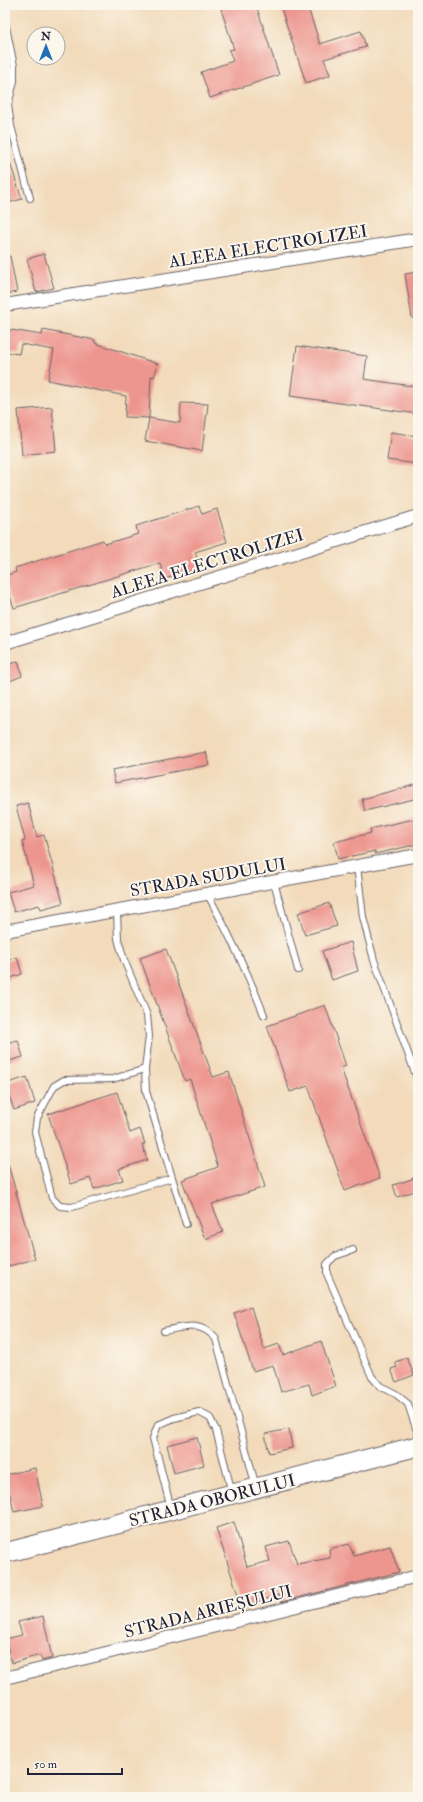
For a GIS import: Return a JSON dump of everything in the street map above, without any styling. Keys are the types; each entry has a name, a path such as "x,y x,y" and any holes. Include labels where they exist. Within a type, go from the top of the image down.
{"main road":[{"name":"STRADA OBORULUI","path":"5,1553 418,1446"}],"street":[{"name":"ALEEA ELECTROLIZEI","path":"5,305 418,239"},
{"name":"ALEEA ELECTROLIZEI","path":"5,643 418,516"},
{"name":"STRADA SUDULUI","path":"5,931 418,855"},
{"name":"STRADA ARIEȘULUI","path":"5,1678 418,1576"}],"lane":[{"path":"5,22 14,66 14,81 8,104 11,126 30,198"},
{"path":"358,866 363,917 374,960 418,1081"},
{"path":"274,882 298,970"},
{"path":"208,894 241,958 264,1015"},
{"path":"117,911 118,939 124,960 148,1015 149,1036 145,1069 146,1091 186,1224"},
{"path":"145,1069 112,1079 64,1080 54,1086 46,1098 37,1118 35,1132 52,1198 60,1206 72,1207 172,1178"},
{"path":"353,1250 335,1256 327,1264 327,1274 372,1377 380,1386 396,1394 408,1404 418,1434"},
{"path":"164,1331 194,1326 208,1330 216,1339 256,1488"},
{"path":"171,1510 153,1438 158,1425 174,1418 199,1412 210,1418 216,1430 233,1494"}],"building":[{"path":"225,5 256,5 279,75 210,98 201,72 233,61 229,50 234,49 221,9 226,7"},
{"path":"280,5 307,5 320,44 361,31 366,47 324,59 330,75 306,83"},
{"path":"5,154 7,154 22,199 5,204"},
{"path":"44,254 54,288 36,292 27,259"},
{"path":"10,256 17,292 5,294 5,257"},
{"path":"418,272 418,318 412,318 405,274"},
{"path":"5,329 42,335 43,330 95,340 95,343 158,364 154,377 151,376 149,418 125,417 126,396 48,380 54,350 21,344 19,354 5,352"},
{"path":"297,346 367,356 364,379 418,387 418,414 290,396"},
{"path":"181,403 208,404 202,451 145,441 149,418 180,423"},
{"path":"52,407 56,451 22,455 18,410"},
{"path":"391,432 418,436 418,464 387,460"},
{"path":"199,506 202,514 217,509 227,542 195,552 200,568 165,579 160,563 14,608 5,581 5,576 16,572 15,568 103,540 105,544 138,534 136,526"},
{"path":"18,661 22,676 10,681 5,666"},
{"path":"206,752 209,765 115,783 112,770"},
{"path":"418,784 418,798 365,811 362,799"},
{"path":"28,803 37,837 44,835 63,903 41,909 39,905 14,912 8,892 34,885 22,841 25,840 16,806"},
{"path":"418,818 418,844 375,854 375,851 338,859 334,842 371,833 370,829"},
{"path":"329,903 337,926 305,935 298,913"},
{"path":"351,942 358,971 332,980 322,951"},
{"path":"166,949 213,1077 229,1072 265,1187 212,1204 223,1232 205,1239 182,1180 218,1167 190,1079 185,1081 140,958"},
{"path":"17,957 22,974 5,980 5,961"},
{"path":"325,1005 346,1066 341,1068 380,1178 345,1191 308,1086 290,1092 267,1026"},
{"path":"18,1040 23,1057 5,1062 5,1043"},
{"path":"27,1077 35,1103 14,1110 5,1084"},
{"path":"117,1092 130,1133 140,1129 145,1144 142,1144 147,1160 119,1169 123,1180 94,1189 90,1178 71,1184 48,1114"},
{"path":"8,1164 35,1259 5,1267 5,1165"},
{"path":"418,1177 418,1190 397,1197 393,1185"},
{"path":"251,1307 264,1349 279,1344 283,1355 321,1341 336,1386 312,1395 309,1384 281,1392 273,1365 253,1371 234,1313"},
{"path":"407,1358 414,1375 396,1382 391,1369 397,1367 395,1362"},
{"path":"289,1429 292,1448 269,1453 265,1434"},
{"path":"197,1437 204,1465 174,1473 167,1445"},
{"path":"35,1468 43,1506 14,1512 10,1494 5,1495 5,1475"},
{"path":"234,1522 247,1567 270,1561 266,1547 289,1541 297,1564 330,1558 329,1549 349,1544 354,1556 390,1546 399,1572 281,1602 279,1595 242,1607 216,1528"},
{"path":"43,1616 52,1658 42,1661 40,1655 12,1663 5,1639 22,1635 18,1622"}]}
